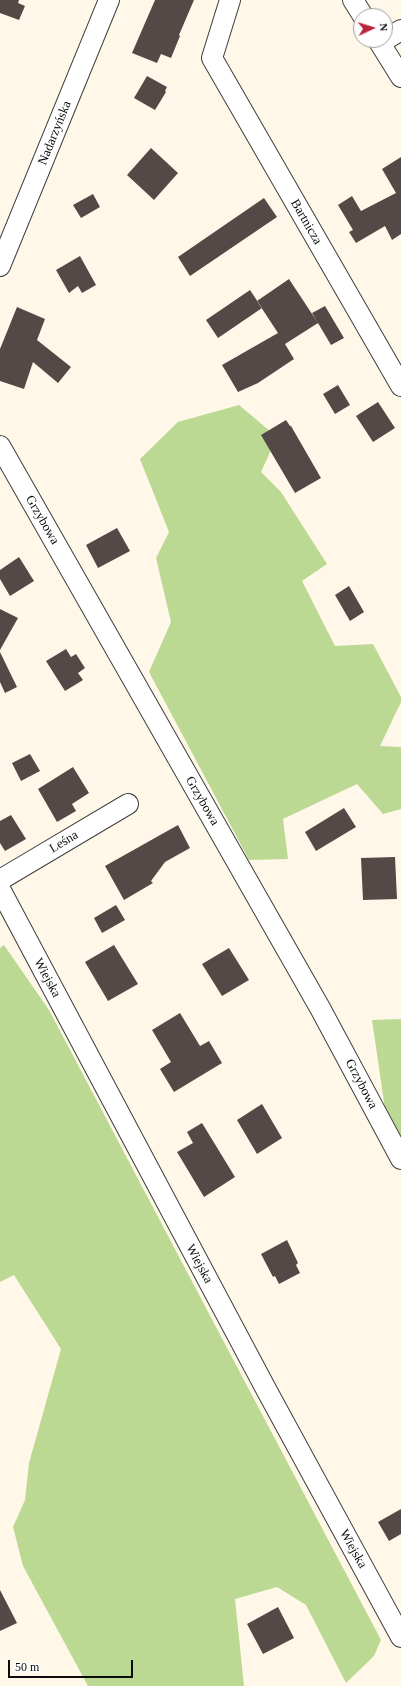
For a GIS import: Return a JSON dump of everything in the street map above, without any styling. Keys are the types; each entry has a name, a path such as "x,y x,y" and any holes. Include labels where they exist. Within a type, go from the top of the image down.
{"street":[{"name":"Nadarzyńska","path":"0,266 109,0"},
{"name":"Bartnicza","path":"230,0 212,58 401,386"},
{"path":"386,48 401,77"},
{"name":"Grzybowa","path":"0,446 320,1008 401,1159"},
{"name":"Leśna","path":"0,880 128,804"},
{"name":"Wiejska","path":"0,888 267,1391 401,1638"}],"green space":[{"path":"239,405 277,437 261,472 281,492 327,564 302,581 335,646 373,644 401,697 401,702 380,746 401,747 401,809 383,814 357,784 283,819 288,859 249,860 149,672 171,622 156,558 169,532 140,459 178,422"},
{"path":"4,945 49,1010 381,1640 374,1656 346,1683 306,1605 277,1587 235,1599 244,1686 88,1686 23,1566 13,1527 25,1500 29,1463 61,1349 14,1275 0,1282 0,948"},
{"path":"401,1019 401,1138 385,1109 372,1020"}],"building":[{"path":"0,0 19,0 18,3 25,6 19,20 0,13"},
{"path":"155,0 194,0 171,58 161,54 157,63 132,53"},
{"path":"147,76 167,87 166,92 155,110 134,98"},
{"path":"151,148 178,173 154,200 127,175"},
{"path":"401,157 401,234 392,240 385,226 356,243 349,232 353,230 338,205 352,196 361,211 396,193 382,169"},
{"path":"93,194 100,207 81,218 73,205"},
{"path":"264,198 277,217 190,276 178,257"},
{"path":"80,256 96,285 82,293 78,286 69,293 56,270"},
{"path":"289,279 318,323 285,344 294,359 258,383 238,392 222,365 278,333 257,301"},
{"path":"250,290 262,308 218,338 206,320"},
{"path":"325,306 344,338 331,345 312,313"},
{"path":"17,307 45,319 37,340 71,367 58,383 33,362 24,389 0,381 0,349"},
{"path":"338,385 350,405 335,414 323,394"},
{"path":"378,402 395,428 373,442 356,416"},
{"path":"286,420 321,478 295,493 261,435"},
{"path":"117,528 130,551 98,568 86,545"},
{"path":"19,557 34,581 10,596 0,579 0,570"},
{"path":"349,586 364,612 350,621 335,595"},
{"path":"0,609 18,618 0,650"},
{"path":"66,649 71,657 76,654 85,668 78,673 83,680 65,691 46,661"},
{"path":"0,652 17,687 5,693 0,682"},
{"path":"30,754 40,771 21,781 12,763"},
{"path":"73,767 89,793 72,804 76,811 57,822 38,789"},
{"path":"344,808 356,827 316,851 305,832"},
{"path":"11,815 26,839 5,851 0,843 0,821"},
{"path":"178,825 190,848 165,862 151,881 153,883 124,900 105,866"},
{"path":"395,857 397,899 363,900 361,858"},
{"path":"116,905 125,920 102,933 94,918"},
{"path":"114,945 138,984 108,1001 85,962"},
{"path":"229,948 249,980 222,996 202,964"},
{"path":"180,1013 200,1046 209,1041 222,1063 174,1092 160,1069 171,1062 152,1030"},
{"path":"262,1104 282,1138 257,1154 237,1120"},
{"path":"202,1123 235,1177 204,1197 177,1152 193,1143 187,1132"},
{"path":"287,1240 298,1263 296,1265 300,1273 279,1284 275,1276 273,1277 261,1254"},
{"path":"401,1509 401,1534 389,1541 378,1522"},
{"path":"0,1590 17,1623 0,1631"},
{"path":"278,1607 294,1638 263,1654 247,1624"}]}
